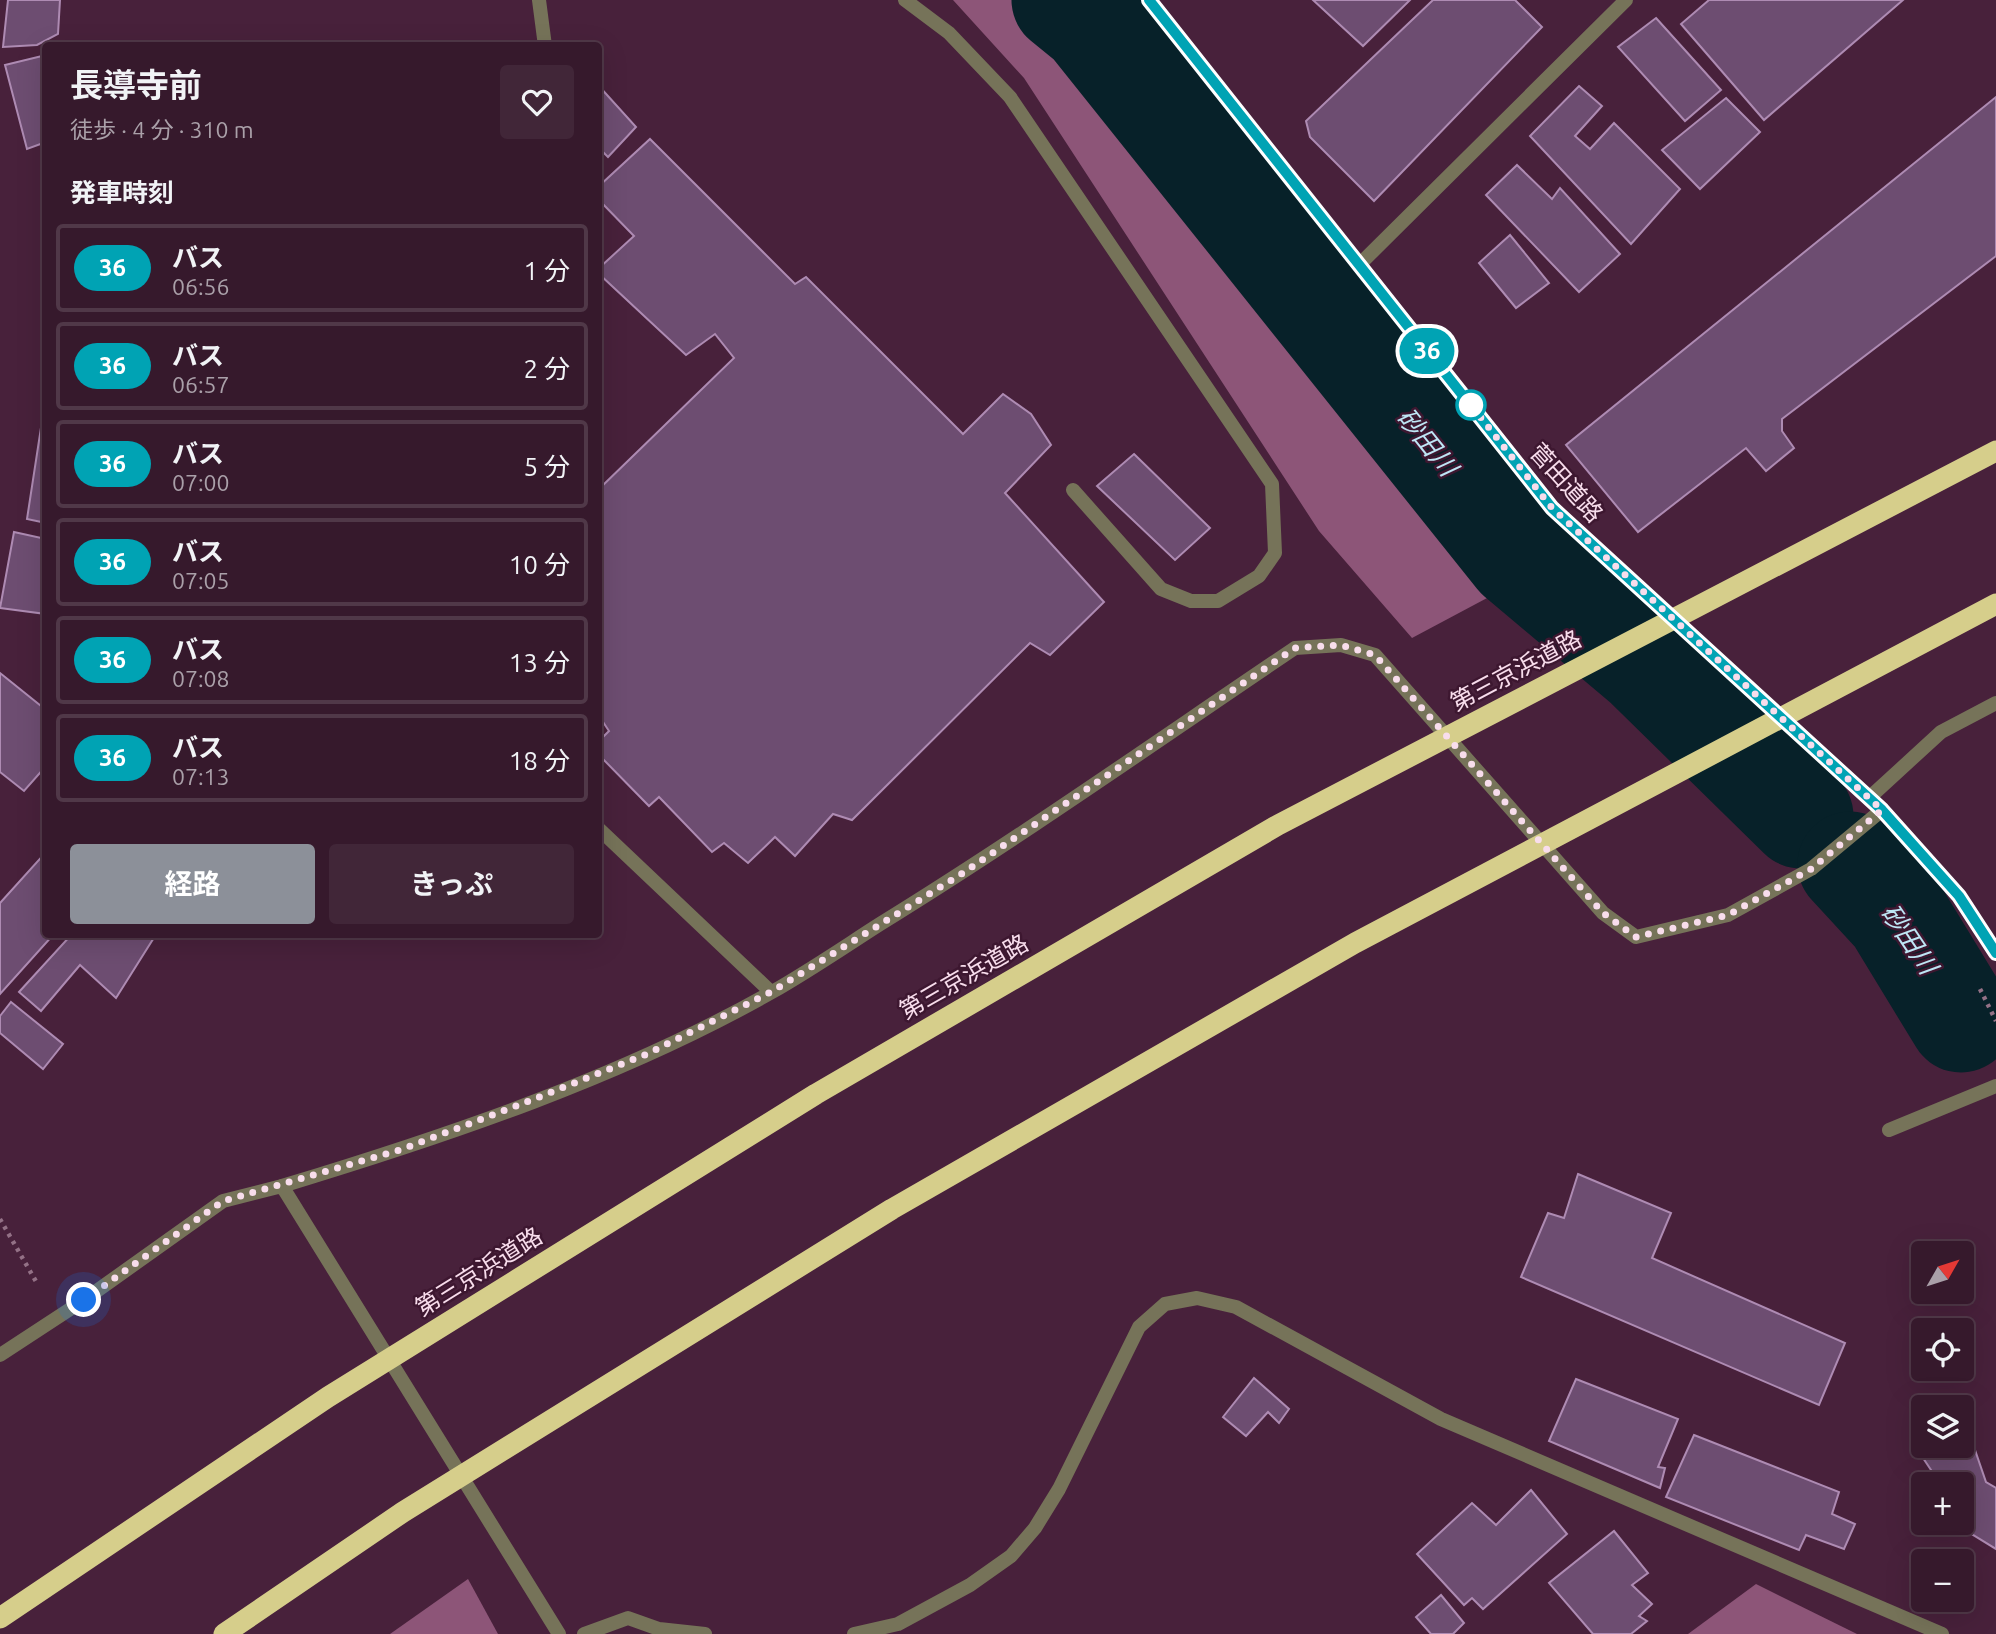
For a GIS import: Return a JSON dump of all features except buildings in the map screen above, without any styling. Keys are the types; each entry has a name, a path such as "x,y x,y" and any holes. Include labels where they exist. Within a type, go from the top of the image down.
{"highway":[{"name":"第三京浜道路","path":"0,1618 328,1397 758,1130 1278,825 1996,450"},
{"path":"224,1634 403,1512 892,1209 1355,943 1996,604"}],"street":[{"path":"539,0 544,42"},
{"path":"905,0 949,33 1010,97 1272,484 1276,513 1275,553 1259,576 1237,591 1218,601 1191,601 1161,589 1073,490"},
{"name":"菅田道路","path":"1149,0 1552,508 1882,810 1959,896 1996,953"},
{"path":"1359,265 1626,0"},
{"path":"0,1355 56,1319 223,1201 400,1150 524,1103 647,1054 771,992 963,873 1295,648 1340,645 1375,655 1603,913 1636,937 1728,915 1811,869 1882,810"},
{"path":"1868,798 1941,732 1996,704"},
{"path":"602,832 771,992"},
{"path":"1889,1130 1996,1086"},
{"path":"282,1186 559,1634"},
{"path":"854,1634 898,1624 970,1585 1011,1556 1035,1528 1059,1489 1139,1327 1165,1304 1198,1298 1236,1307 1441,1419 1942,1634"},
{"path":"584,1634 628,1618 659,1629 705,1634"}],"path":[{"path":"0,1219 56,1319"}],"shaded area":[{"path":"953,0 1049,0 1079,23 1313,324 1519,581 1412,638 1319,531 1024,78"},
{"path":"468,1579 498,1634 390,1634"},
{"path":"1756,1584 1857,1634 1688,1634"}],"waterway":[{"name":"砂田川","path":"1064,0 1091,22 1518,556 1645,663 1801,816"},
{"name":"砂田川","path":"1850,864 1897,915 1961,1020"}],"bus line":[{"name":"36","path":"1149,0 1193,52 1552,508 1882,810 1959,896 1996,953"}],"route":[{"path":"84,1300 223,1201 400,1150 524,1103 647,1054 771,992 963,873 1295,648 1340,645 1375,655 1603,913 1636,937 1728,915 1811,869 1882,810 1552,508 1471,405"}]}
